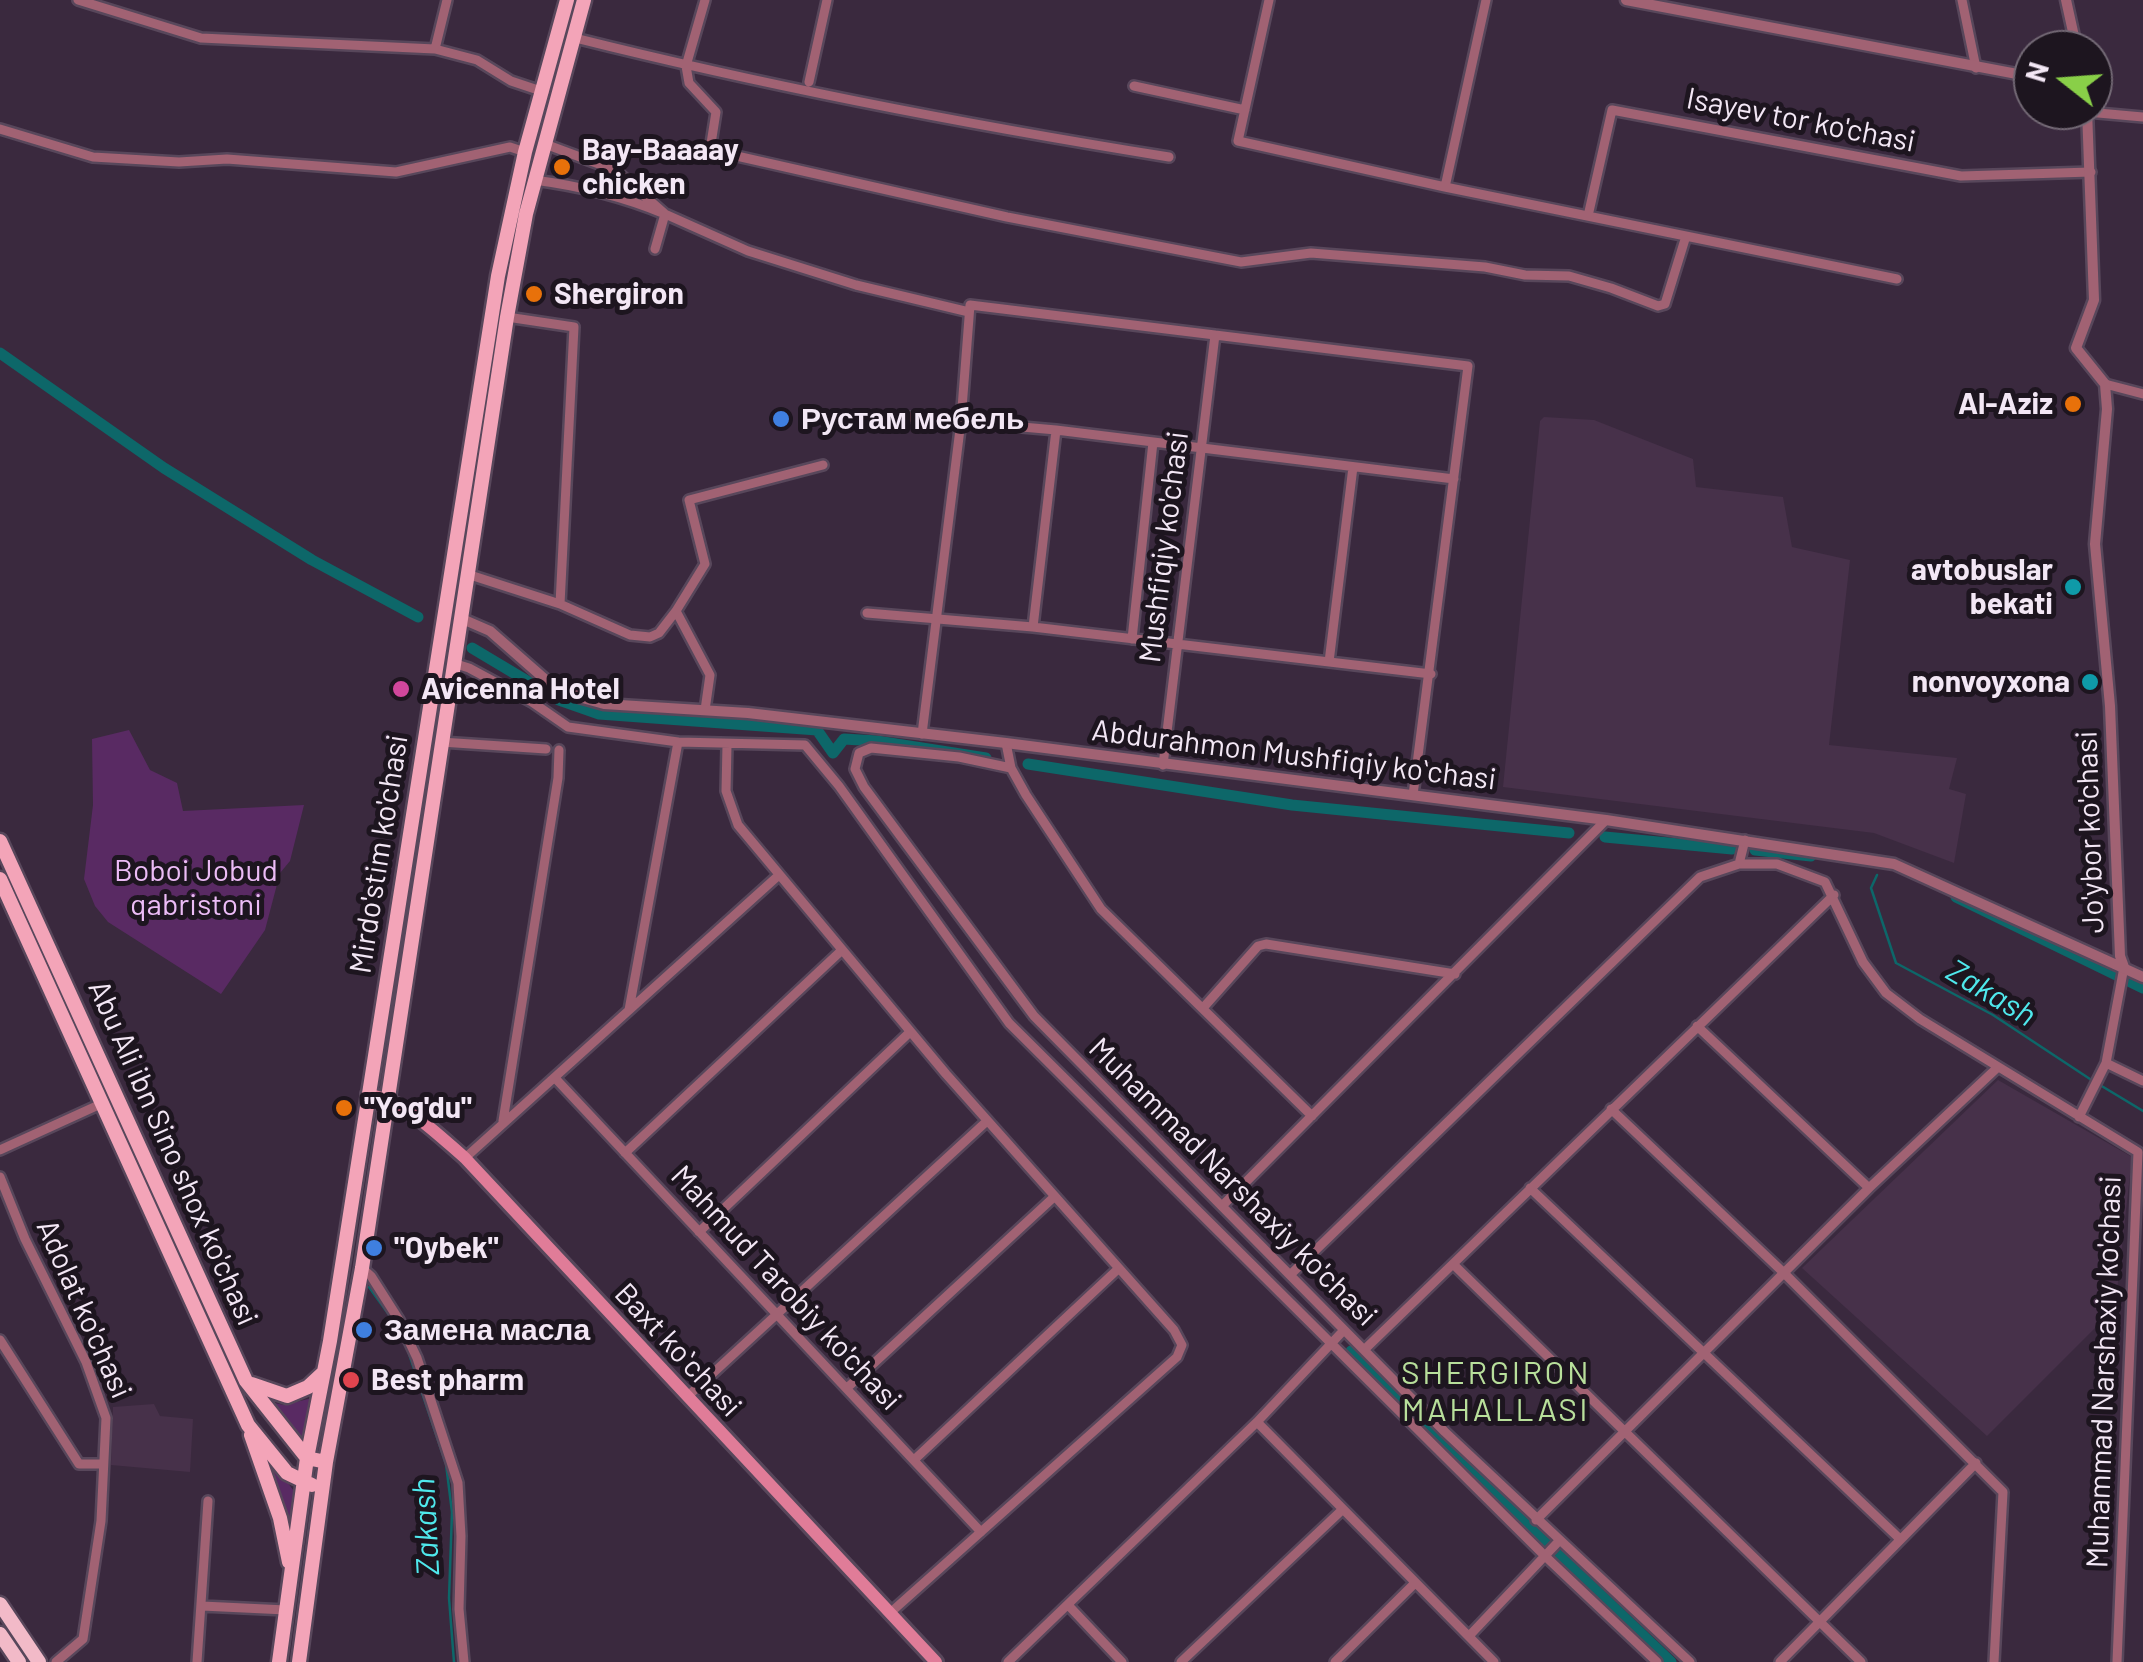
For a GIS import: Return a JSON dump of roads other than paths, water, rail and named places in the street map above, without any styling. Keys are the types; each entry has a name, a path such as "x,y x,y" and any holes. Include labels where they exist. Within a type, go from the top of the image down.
{"highway":[{"path":"0,1604 38,1662"},
{"path":"0,1634 19,1662"}],"main road":[{"name":"Mirdo'stim ko'chasi","path":"298,1662 326,1462 362,1268 506,317 534,180 544,92 568,0"},
{"name":"Mirdo'stim ko'chasi","path":"279,1662 306,1458 498,276 584,0"},
{"name":"Abu Ali ibn Sino shox ko'chasi","path":"0,841 246,1381 306,1458"},
{"name":"Abu Ali ibn Sino shox ko'chasi","path":"0,879 248,1424 287,1473 304,1484"},
{"name":"Baxt koʻchasi","path":"368,1094 404,1107 465,1158 936,1662"},
{"path":"246,1381 287,1396 308,1387 322,1374"},
{"path":"248,1424 280,1518 291,1573"},
{"path":"306,1458 326,1462"},
{"path":"304,1484 323,1488"}],"street":[{"path":"78,0 201,38 434,49 476,60 511,81 544,92"},
{"path":"434,49 447,0"},
{"path":"705,0 686,66 689,84 716,112 710,150 1008,217 1241,262 1311,254 1485,267 1525,275 1569,276 1658,306 1666,304 1670,295 1686,236"},
{"path":"809,82 827,0"},
{"path":"1269,0 1238,141 1897,278"},
{"path":"1446,187 1486,0"},
{"path":"1631,0 2013,73"},
{"path":"1962,0 1976,68"},
{"path":"2066,0 2073,30"},
{"path":"575,38 686,66 978,127 1169,157"},
{"path":"1134,86 1245,110"},
{"name":"Isayev tor ko'chasi","path":"1588,216 1612,110 1962,176 2091,172"},
{"path":"2113,114 2143,117"},
{"path":"0,129 93,157 179,162 241,160 396,172 510,148 537,151 615,170 665,214"},
{"path":"2088,130 2094,300 2076,348 2105,384 2143,394"},
{"path":"534,180 626,198 748,251 856,285 969,312"},
{"path":"654,250 665,214"},
{"path":"922,734 961,420 970,305 1468,366 1413,795"},
{"path":"506,317 574,327 560,604"},
{"name":"Mushfiqiy ko'chasi","path":"1162,766 1215,335"},
{"name":"Jo'ybor ko'chasi","path":"2105,384 2107,409 2095,544 2110,706 2120,956 2124,971"},
{"path":"898,416 1056,430 1454,479"},
{"path":"1034,627 1056,430"},
{"path":"1132,639 1153,442"},
{"path":"467,574 560,604 630,634 650,637 676,611 704,564 689,500 823,465"},
{"path":"1329,662 1353,467"},
{"path":"676,611 710,674 705,710"},
{"path":"866,613 1034,627 1430,674"},
{"name":"Abdurahmon Mushfiqiy koʻchasi","path":"460,618 490,632 547,681 578,698 604,704 705,710 1006,744 1606,820 1894,864 2124,971 2143,976"},
{"path":"453,663 503,686 568,727 678,742 805,745 839,786 1009,1023 1545,1556 1657,1662"},
{"path":"441,742 546,749"},
{"path":"629,1012 678,742"},
{"path":"1006,744 1011,768 1101,908 1312,1116"},
{"path":"727,745 726,791 738,826 910,1032 1179,1337 1182,1346 1176,1358 890,1613"},
{"name":"Muhammad Narshaxiy ko'chasi","path":"1011,768 960,757 871,748 859,753 855,769 864,787 1034,1016 1536,1520 1690,1662"},
{"path":"503,1120 559,750"},
{"path":"1222,1205 1606,820"},
{"path":"1739,864 1745,840"},
{"path":"1290,1274 1700,877 1739,864 1777,864 1825,882 1863,962 1886,993 1920,1019 2079,1117 2106,1063 2124,971"},
{"path":"465,1158 780,875"},
{"path":"1364,1350 1834,895"},
{"path":"1203,1008 1258,946 1266,944 1455,974"},
{"path":"625,1153 842,950"},
{"path":"1697,1026 1869,1188"},
{"path":"700,1232 910,1032"},
{"path":"2106,1063 2143,1081"},
{"path":"1536,1520 1869,1188 1998,1067"},
{"name":"Mahmud Tarobiy ko'chasi","path":"555,1078 981,1532"},
{"path":"0,1150 103,1103"},
{"path":"1611,1108 1784,1273 2002,1492 1994,1662"},
{"name":"Muhammad Narshaxiy ko'chasi","path":"2079,1117 2138,1152 2117,1662"},
{"path":"688,1396 987,1121"},
{"name":"Adolat ko'chasi","path":"0,1177 86,1362 106,1418 100,1522 83,1638 56,1662"},
{"path":"1530,1188 1900,1539"},
{"path":"847,1388 1054,1198"},
{"path":"1452,1264 1861,1662"},
{"path":"362,1268 399,1320 417,1358 458,1483 459,1609 464,1662"},
{"path":"914,1460 1118,1270"},
{"path":"1008,1662 1257,1422 1344,1330"},
{"path":"0,1340 79,1464 103,1464"},
{"path":"1257,1422 1414,1584 1470,1635 1488,1660"},
{"path":"1780,1662 1976,1463"},
{"path":"197,1662 208,1501"},
{"path":"1180,1662 1342,1510"},
{"path":"1470,1635 1559,1541"},
{"path":"1336,1662 1414,1584"},
{"path":"202,1606 286,1610"},
{"path":"1069,1606 1122,1662"}],"waterway":[{"path":"0,353 164,468 312,560 418,617"},
{"path":"472,648 559,700 599,714 817,730 833,753 844,739 986,758"},
{"path":"1028,764 1292,805 1569,833"},
{"path":"1605,837 1732,849"},
{"path":"1755,850 1811,856"},
{"name":"Zakash","path":"1877,875 1871,888 1896,963 1993,1015 2093,1081"},
{"path":"1956,897 2143,988"},
{"name":"Zakash","path":"2100,1085 2143,1111"},
{"name":"Zakash","path":"369,1287 397,1326"},
{"name":"Zakash","path":"405,1342 446,1464 452,1512 449,1598 454,1662"},
{"path":"1351,1351 1546,1543"},
{"path":"1559,1555 1671,1662"}],"place":[{"name":"Bay-Baaaay chicken","path":"562,167"},
{"name":"Shergiron","path":"534,294"},
{"name":"Al-Aziz","path":"2073,404"},
{"name":"Рустам мебель","path":"781,419"},
{"name":"avtobuslar bekati","path":"2073,587"},
{"name":"nonvoyxona","path":"2090,682"},
{"name":"Avicenna Hotel","path":"401,689"},
{"name":"\"Yog'du\"","path":"344,1108"},
{"name":"\"Oybek\"","path":"374,1248"},
{"name":"Замена масла","path":"364,1330"},
{"name":"Best pharm","path":"351,1380"}],"district":[{"name":"SHERGIRON MAHALLASI","path":"1496,1392"}],"park label":[{"name":"Boboi Jobud qabristoni","path":"196,888"}]}
